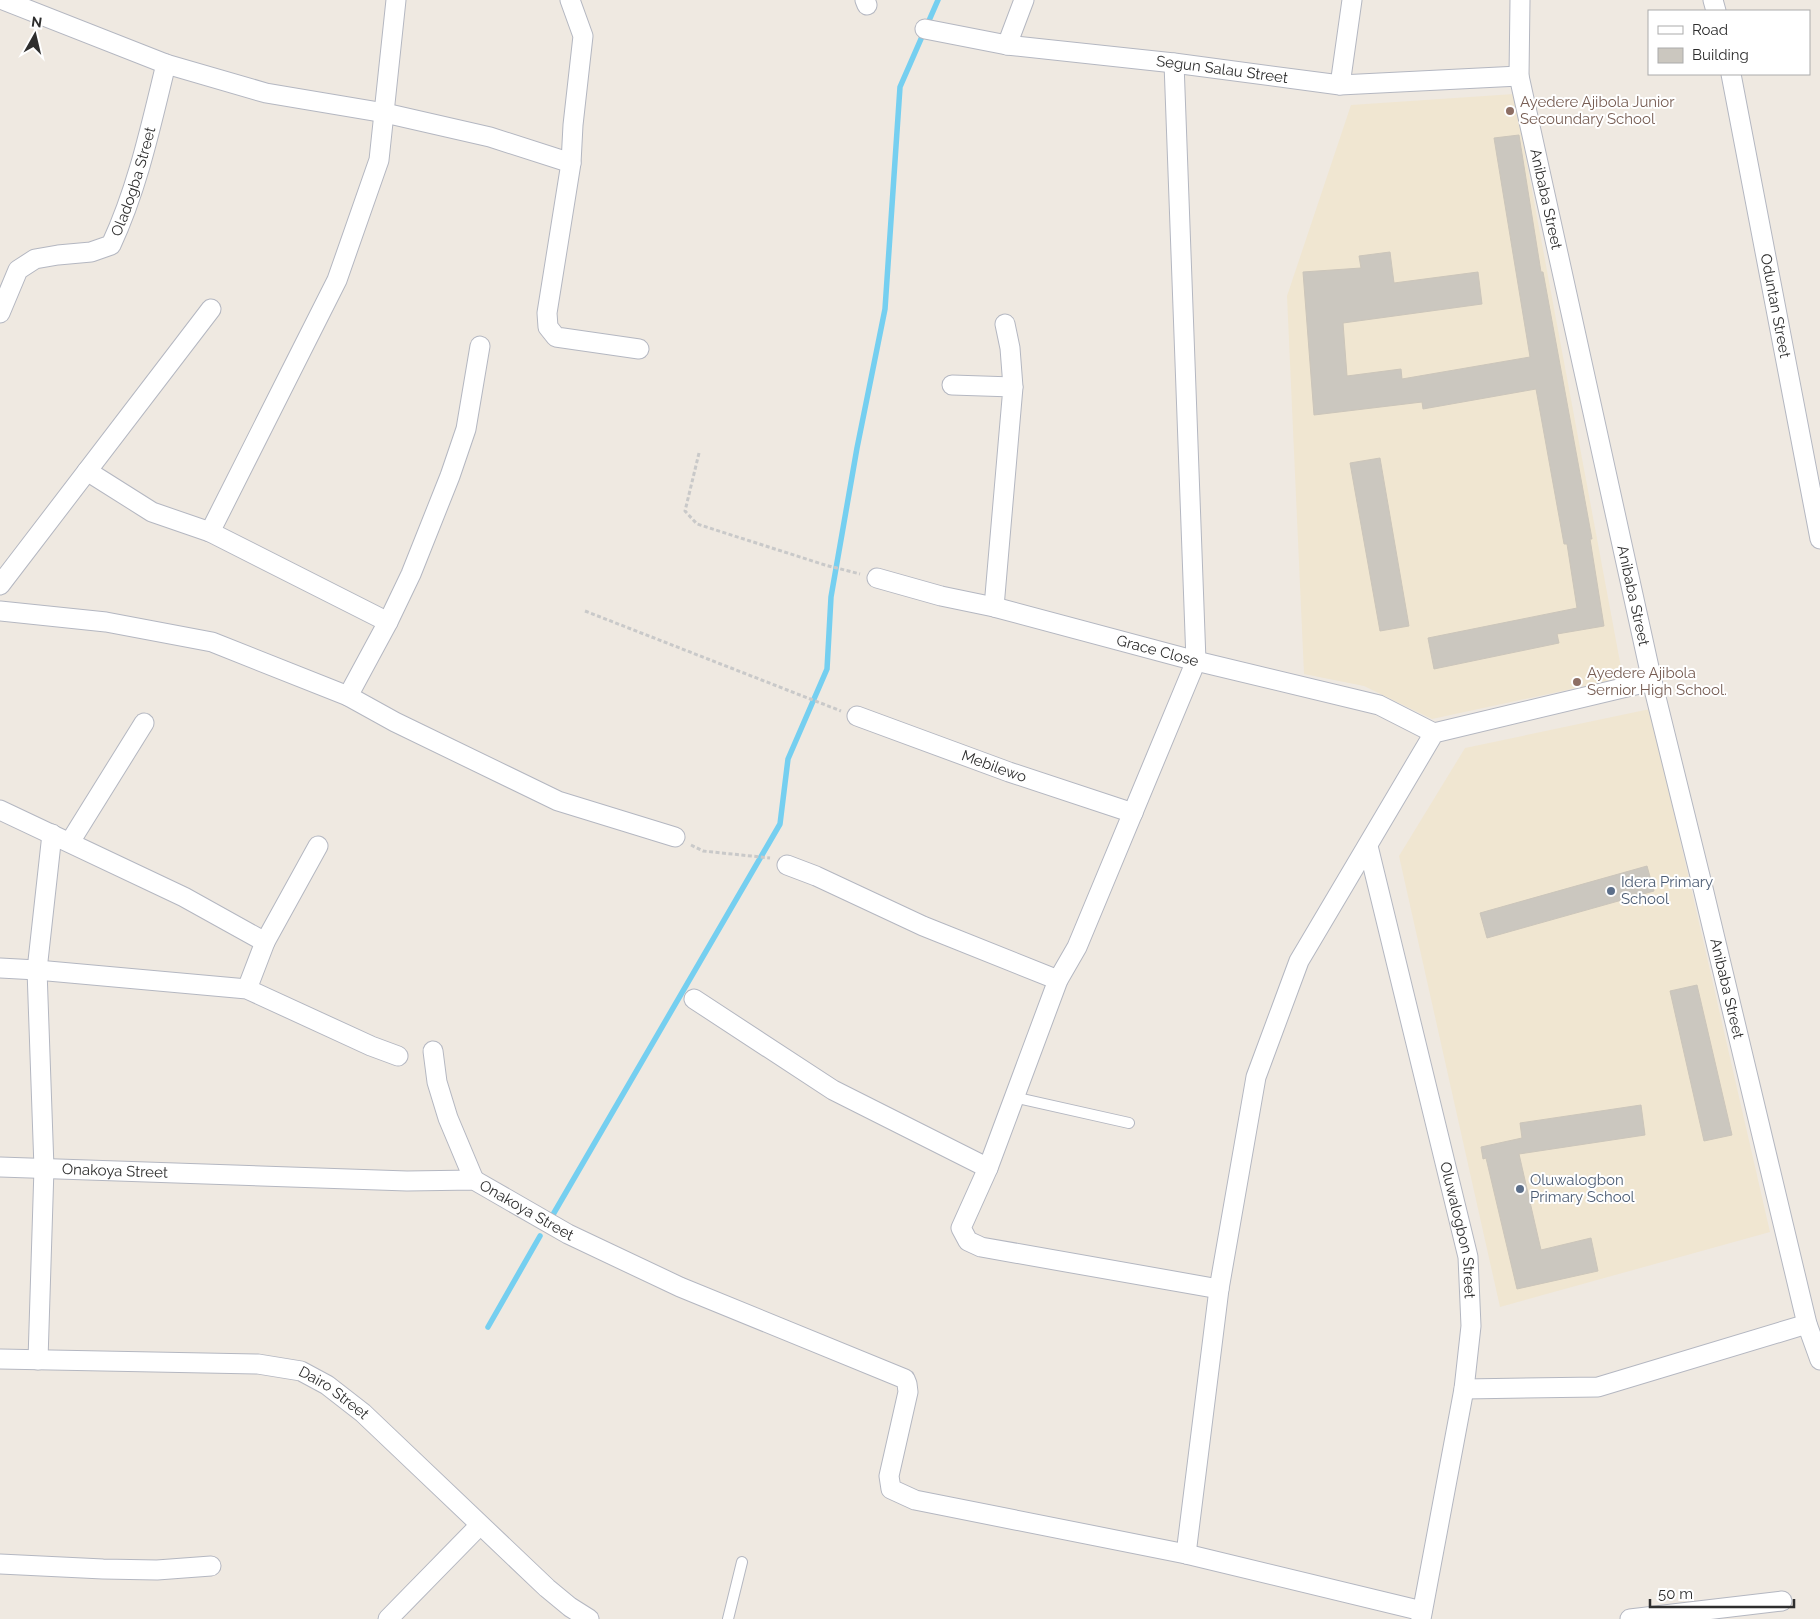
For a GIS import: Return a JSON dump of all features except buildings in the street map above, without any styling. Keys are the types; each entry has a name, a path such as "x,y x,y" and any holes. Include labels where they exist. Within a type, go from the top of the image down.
{"street":[{"path":"2,0 166,64 266,93 385,113 490,137 572,163"},
{"path":"210,532 337,280 378,160 385,113 396,0"},
{"path":"570,0 583,36 573,125 572,163 547,313 548,327 556,337 639,349"},
{"path":"1007,45 1024,0"},
{"path":"1340,85 1352,0"},
{"name":"Anibaba Street","path":"1520,0 1519,76 1652,681 1820,1360"},
{"name":"Segun Salau Street","path":"926,29 1007,45 1174,63 1340,85 1519,76"},
{"path":"1174,63 1196,660 1076,947 1058,980 988,1168 961,1228 968,1241 981,1248 1219,1288"},
{"name":"Oladogba Street","path":"0,313 18,270 35,259 91,252 111,245 120,226 141,165 166,64"},
{"name":"Oduntan Street","path":"1731,75 1820,539"},
{"path":"0,586 211,309"},
{"path":"994,608 1013,387 1010,348 1005,324"},
{"path":"348,696 388,622 411,574 450,476 466,429 480,346"},
{"path":"952,385 1013,387"},
{"path":"87,471 152,512 210,532 388,622"},
{"name":"Grace Close","path":"878,578 941,596 1379,705 1434,733"},
{"path":"0,611 106,622 212,642 348,696 395,722 558,801 675,837"},
{"path":"1421,1615 1186,1554 1219,1288 1256,1077 1299,961 1434,733 1652,681"},
{"name":"Mebilewo","path":"857,716 1009,772 1132,813"},
{"path":"70,842 144,723"},
{"path":"0,810 184,897 265,942"},
{"path":"38,1360 44,1168 37,970 52,834"},
{"path":"247,989 265,942 318,846"},
{"name":"Oluwalogbon Street","path":"1368,846 1468,1257 1471,1326 1464,1388 1421,1615"},
{"path":"787,865 816,876 923,926 1058,980"},
{"path":"0,968 247,989 371,1046 398,1056"},
{"path":"694,999 833,1090 988,1168"},
{"path":"433,1051 437,1082 448,1118 474,1180"},
{"name":"Onakoya Street","path":"0,1167 407,1182 474,1180 568,1234 680,1287 904,1379 908,1384 908,1392 889,1476 891,1489 915,1500 1186,1554"},
{"path":"1464,1388 1598,1387 1813,1331"},
{"name":"Dairo Street","path":"0,1359 258,1364 301,1370 328,1385 363,1413 547,1588 570,1607 589,1619"},
{"path":"388,1619 480,1526"},
{"path":"0,1564 103,1570 157,1570 211,1566"},
{"path":"1630,1619 1687,1616 1782,1601"}],"lane":[{"path":"1013,1097 1130,1123"},
{"path":"728,1619 742,1562"}],"path":[{"path":"699,453 685,511 697,524 840,569"},
{"path":"585,611 821,704"},
{"path":"675,837 702,851 767,857"}],"shaded area":[{"path":"1514,94 1623,678 1432,719 1364,686 1304,674 1287,296 1351,105"},
{"path":"1650,709 1770,1232 1500,1307 1399,856 1465,748"}],"waterway":[{"path":"551,1218 780,824 788,759 827,669 831,597 857,448 885,309 900,87 938,0"},
{"path":"488,1327 540,1236"}],"place":[{"name":"Ayedere Ajibola Junior Secoundary School","path":"1510,111"},
{"name":"Ayedere Ajibola Sernior High School.","path":"1577,682"},
{"name":"Idera Primary School","path":"1611,891"},
{"name":"Oluwalogbon Primary School","path":"1520,1189"}]}
